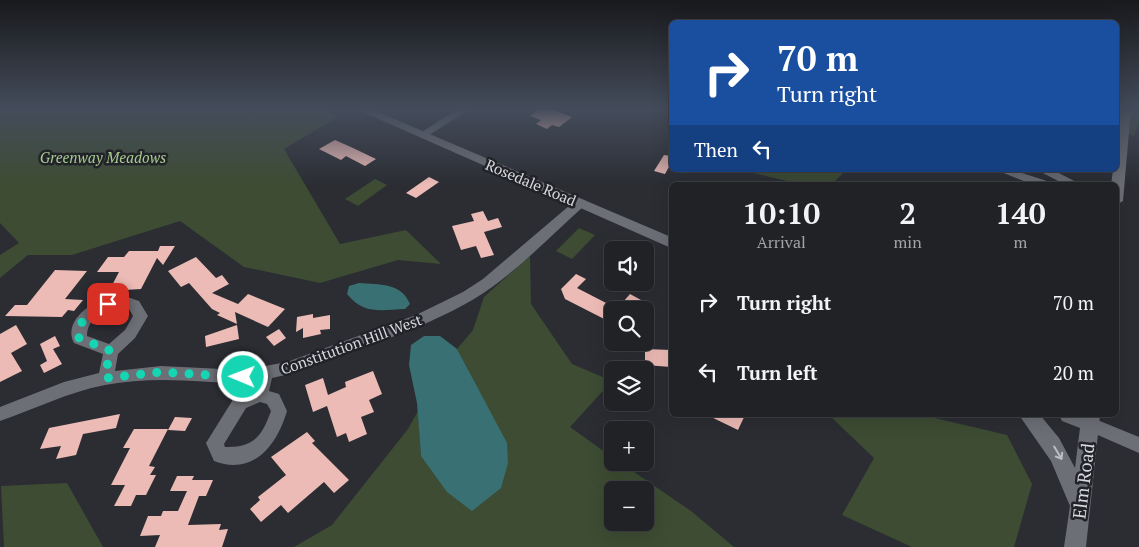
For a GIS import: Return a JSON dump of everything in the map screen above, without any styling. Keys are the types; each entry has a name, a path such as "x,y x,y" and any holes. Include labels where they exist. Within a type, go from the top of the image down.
{"street":[{"name":"Rosedale Road","path":"422,135 669,242"},
{"path":"1119,170 1123,135"},
{"path":"1008,172 1037,182"},
{"path":"1047,172 1069,182"},
{"name":"Constitution Hill West","path":"0,414 64,389 106,378 161,372 223,376 264,374 288,368 446,309 488,283 580,203"},
{"path":"106,378 111,351"},
{"path":"260,395 264,374"},
{"path":"1030,417 1044,433 1062,460 1080,506"},
{"path":"1077,417 1091,420 1139,445"},
{"name":"Elm Road","path":"1075,547 1091,420"}],"green space":[{"name":"Greenway Meadows","path":"0,135 308,135 284,149 340,244 406,230 441,264 398,260 320,283 244,267 180,221 72,255 28,255 0,278 0,255 19,243 0,223"},
{"path":"749,172 844,172 834,182 791,182"},
{"path":"375,179 387,185 358,206 345,199"},
{"path":"579,228 595,235 572,259 556,251"},
{"path":"530,256 531,304 572,364 604,378 604,390 570,427 604,451 604,471 633,471 647,481 604,481 604,531 654,531 654,486 691,511 734,547 294,547 332,525 408,429 418,411 421,456 483,400 457,349 473,330 484,297"},
{"path":"831,417 930,417 1007,435 1032,484 1014,547 912,547 842,515 874,458"},
{"path":"67,483 103,547 4,547 1,486"}],"water":[{"path":"359,283 395,288 406,297 410,304 405,309 373,310 366,308 353,301 347,294 349,286"},
{"path":"424,336 440,336 457,349 507,443 508,463 501,488 472,511 447,492 421,456 417,403 409,365 411,345"}],"building":[{"path":"335,140 376,159 365,166 346,156 341,160 319,149"},
{"path":"664,155 669,156 669,167 665,174 654,171"},
{"path":"429,177 439,182 416,198 406,193"},
{"path":"483,211 488,221 498,218 502,227 484,232 494,255 481,258 476,246 461,250 452,226 474,221 471,214"},
{"path":"160,246 175,246 163,265 157,258 141,289 109,291 119,272 97,272 108,257 124,257 129,251 158,251"},
{"path":"196,257 216,278 222,275 229,284 212,293 238,304 248,294 285,309 268,327 235,312 237,324 217,315 220,313 212,309 189,283 181,287 168,271"},
{"path":"55,270 87,271 65,299 83,300 74,311 68,310 62,317 5,316 15,305 27,305"},
{"path":"576,274 586,279 577,288 604,302 604,319 565,299 561,289"},
{"path":"630,294 641,300 640,301 624,301"},
{"path":"313,314 313,318 330,315 330,329 320,330 321,334 303,338 303,328 296,332 297,317"},
{"path":"16,325 27,344 11,353 22,371 0,382 0,334"},
{"path":"237,325 239,339 206,347 205,336"},
{"path":"279,329 286,338 274,346 266,337"},
{"path":"55,336 60,346 53,349 62,364 44,373 40,365 47,361 40,344"},
{"path":"669,350 669,367 654,366 654,361 645,361 645,351"},
{"path":"373,371 382,394 369,400 374,412 361,417 367,434 349,442 346,433 337,437 327,406 313,412 305,385 323,378 328,395 346,387 345,382"},
{"path":"120,414 116,428 83,434 76,455 56,459 61,446 40,449 49,428"},
{"path":"175,417 192,418 185,431 168,430"},
{"path":"711,417 744,417 738,430"},
{"path":"134,429 168,429 149,466 155,467 150,475 156,475 146,495 136,495 131,506 114,506 125,485 111,485 130,448 123,448"},
{"path":"307,432 315,441 312,443 349,480 334,493 324,482 288,513 281,505 261,522 250,509 260,500 258,497 286,475 271,457"},
{"path":"177,476 194,476 192,480 213,480 206,496 199,496 188,525 221,524 219,530 228,529 222,547 155,547 160,535 140,536 148,516 161,516 163,511 178,511 187,491 170,491"}],"route":[{"path":"108,304 98,307 85,318 78,332 79,338 111,351 106,378 161,372 243,377"}]}
